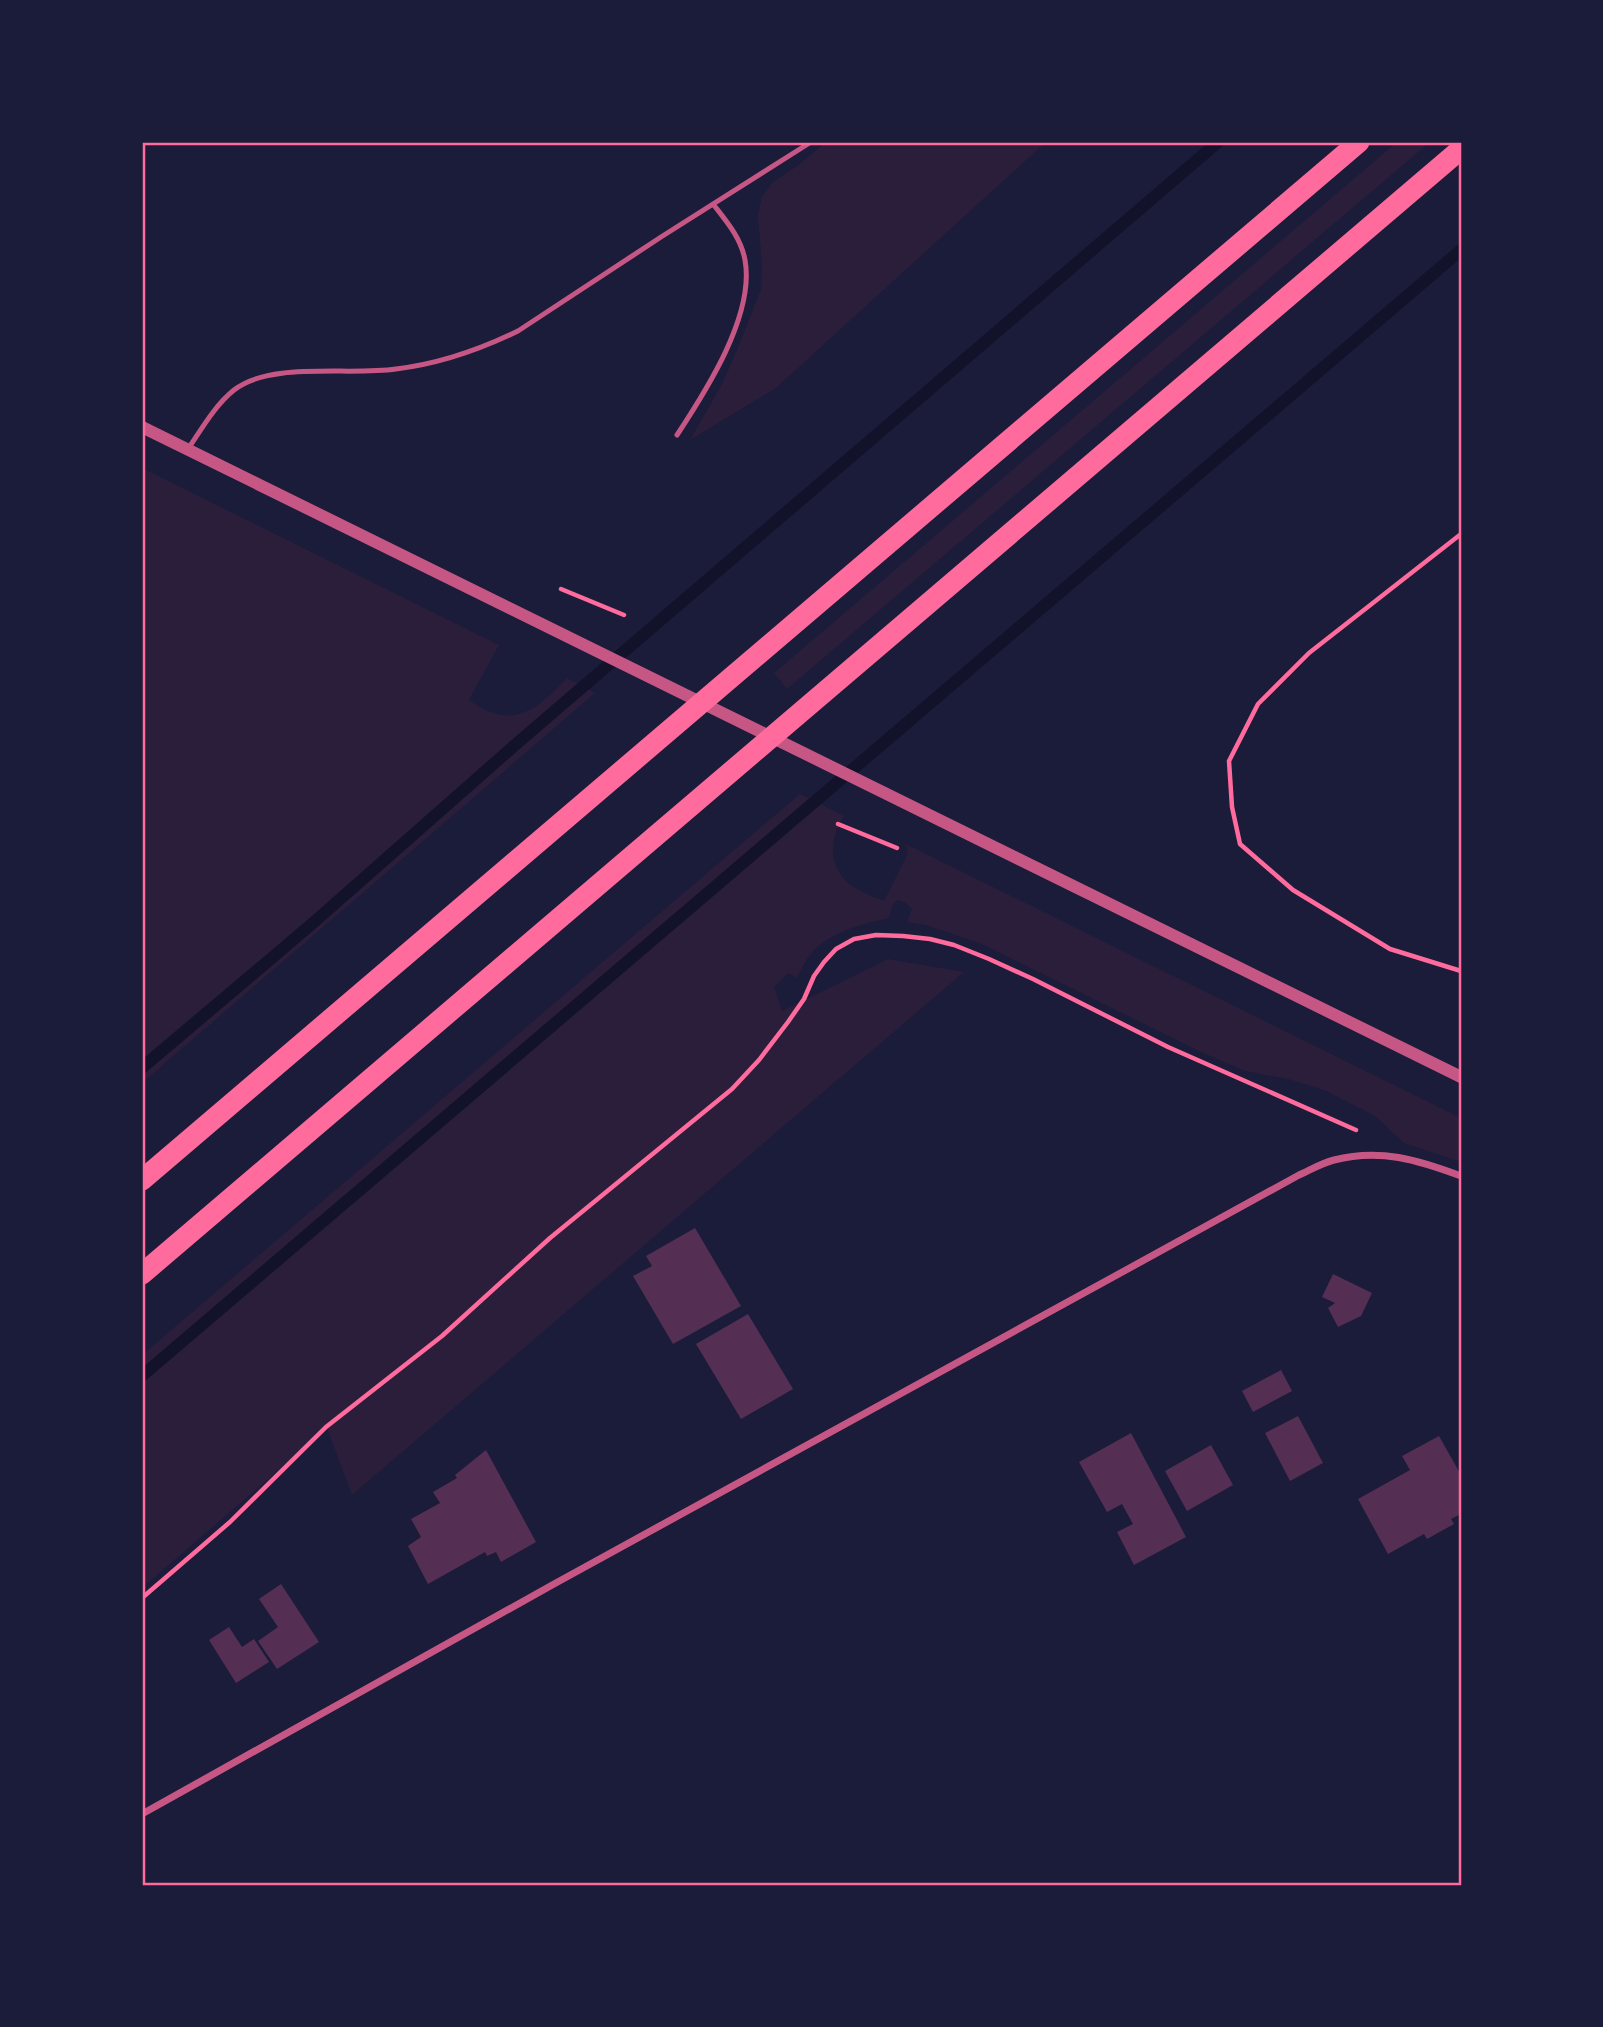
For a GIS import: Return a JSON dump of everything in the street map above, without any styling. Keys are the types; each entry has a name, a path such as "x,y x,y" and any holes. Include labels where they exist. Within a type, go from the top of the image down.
{"highway":[{"path":"142,1180 1359,142"},
{"path":"142,1274 1461,149"}],"street":[{"path":"142,427 1461,1077"},
{"path":"142,1814 566,1577 1299,1174 1332,1160 1357,1156 1399,1156 1461,1176"}],"lane":[{"path":"187,450 233,390 261,377 275,374 399,369 433,363 494,343 518,331 811,142"},
{"path":"677,435 719,366 744,300 746,275 743,253 734,232 713,204"}],"path":[{"path":"1461,534 1309,653 1258,704 1228,761 1232,807 1240,844 1293,890 1390,949 1461,971"},
{"path":"561,589 624,615"},
{"path":"838,824 897,848"},
{"path":"142,1598 230,1522 326,1427 442,1336 550,1238 732,1089 759,1060 788,1022 824,962 836,949 855,939 876,935 930,939 989,958 1168,1047 1354,1128 1367,1138 1380,1156"}],"shaded area":[{"path":"826,142 1046,142 776,388 690,440 722,384 761,289 758,215 762,197 773,182"},
{"path":"1397,142 1430,142 787,689 774,673"},
{"path":"142,468 499,645 469,700 485,709 498,714 522,713 534,708 567,678 578,684 321,909 142,1059"},
{"path":"586,688 595,693 142,1083 142,1072 365,882"},
{"path":"800,794 844,816 836,833 834,860 842,876 856,888 884,901 908,853 908,848 903,844 916,849 1461,1118 1461,1162 1404,1143 1375,1116 1324,1090 1288,1079 1245,1071 982,944 926,925 907,922 912,909 898,900 893,904 889,918 858,926 827,940 811,954 797,978 788,973 774,987 782,1011 888,959 964,972 352,1495 327,1428 142,1588 142,1355"}],"building":[{"path":"695,1228 741,1306 673,1344 633,1276 652,1266 646,1256"},
{"path":"1333,1274 1372,1293 1361,1316 1338,1327 1328,1308 1335,1303 1322,1297"},
{"path":"748,1314 793,1389 741,1419 696,1344"},
{"path":"1281,1370 1292,1391 1253,1412 1242,1391"},
{"path":"1298,1416 1323,1463 1290,1481 1265,1433"},
{"path":"1131,1433 1186,1537 1134,1565 1117,1532 1133,1524 1122,1504 1107,1512 1079,1462"},
{"path":"1439,1436 1461,1475 1461,1514 1451,1519 1454,1524 1427,1539 1424,1534 1388,1554 1358,1499 1410,1470 1402,1456"},
{"path":"1211,1445 1233,1485 1187,1511 1165,1471"},
{"path":"486,1450 536,1542 501,1562 496,1552 487,1556 485,1552 428,1584 408,1546 421,1537 411,1519 440,1503 433,1492 457,1478 455,1475"},
{"path":"281,1584 319,1642 277,1669 258,1641 278,1627 259,1599"},
{"path":"229,1627 242,1647 254,1639 269,1662 236,1683 209,1640"}],"waterway":[{"path":"142,1068 1218,142"},
{"path":"143,1375 1461,250"}]}
